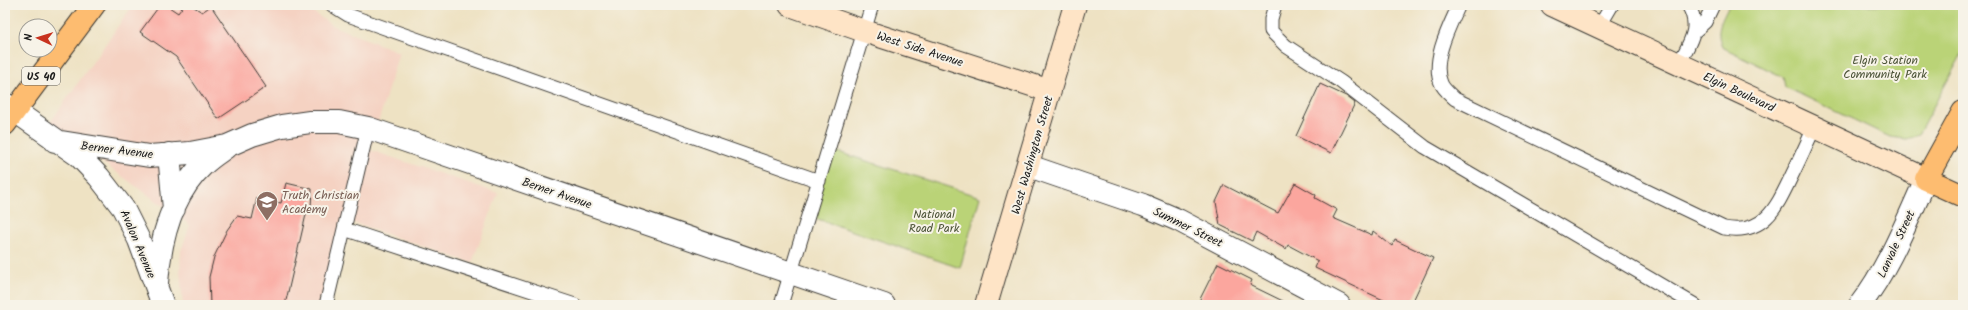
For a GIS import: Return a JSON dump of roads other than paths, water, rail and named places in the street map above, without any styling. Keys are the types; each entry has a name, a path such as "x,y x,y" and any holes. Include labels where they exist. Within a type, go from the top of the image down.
{"main road":[{"name":"US 40","path":"8,114 94,5"},
{"path":"1963,112 1926,179 1963,196"}],"street":[{"name":"West Side Avenue","path":"790,5 864,31 1050,91"},
{"name":"West Washington Street","path":"986,305 1029,166 1076,5"},
{"name":"Elgin Boulevard","path":"1552,5 1926,179"},
{"name":"Avalon Avenue","path":"8,114 55,141 84,161 99,177 123,208 139,240 160,297"},
{"name":"Berner Avenue","path":"55,141 149,156 190,153 227,146 252,135 282,126 310,122 339,122 368,128 884,305"},
{"name":"Berner Avenue","path":"160,297 163,234 174,209 185,188 202,165 227,146"},
{"path":"169,154 174,209"},
{"name":"Summer Street","path":"1029,166 1143,205 1178,220 1339,305"},
{"name":"Lanvale Street","path":"1860,305 1877,283 1896,247 1926,179"}],"lane":[{"path":"332,5 348,15 819,181"},
{"path":"782,305 872,5"},
{"path":"1275,5 1271,19 1271,31 1286,46 1342,82 1425,147 1695,305"},
{"path":"1459,5 1442,44 1439,65 1440,83 1455,99 1724,228 1736,230 1752,228 1766,219 1778,204 1814,128"},
{"path":"1599,27 1612,5"},
{"path":"1688,5 1694,16 1695,32"},
{"path":"1679,64 1695,32 1705,22 1713,5"},
{"path":"326,305 368,128"},
{"path":"344,228 575,305"}],"place":[{"name":"Truth Christian Academy","path":"267,222"}],"park label":[{"name":"Elgin Station Community Park","path":"1885,67"},
{"name":"National Road Park","path":"934,221"}]}
